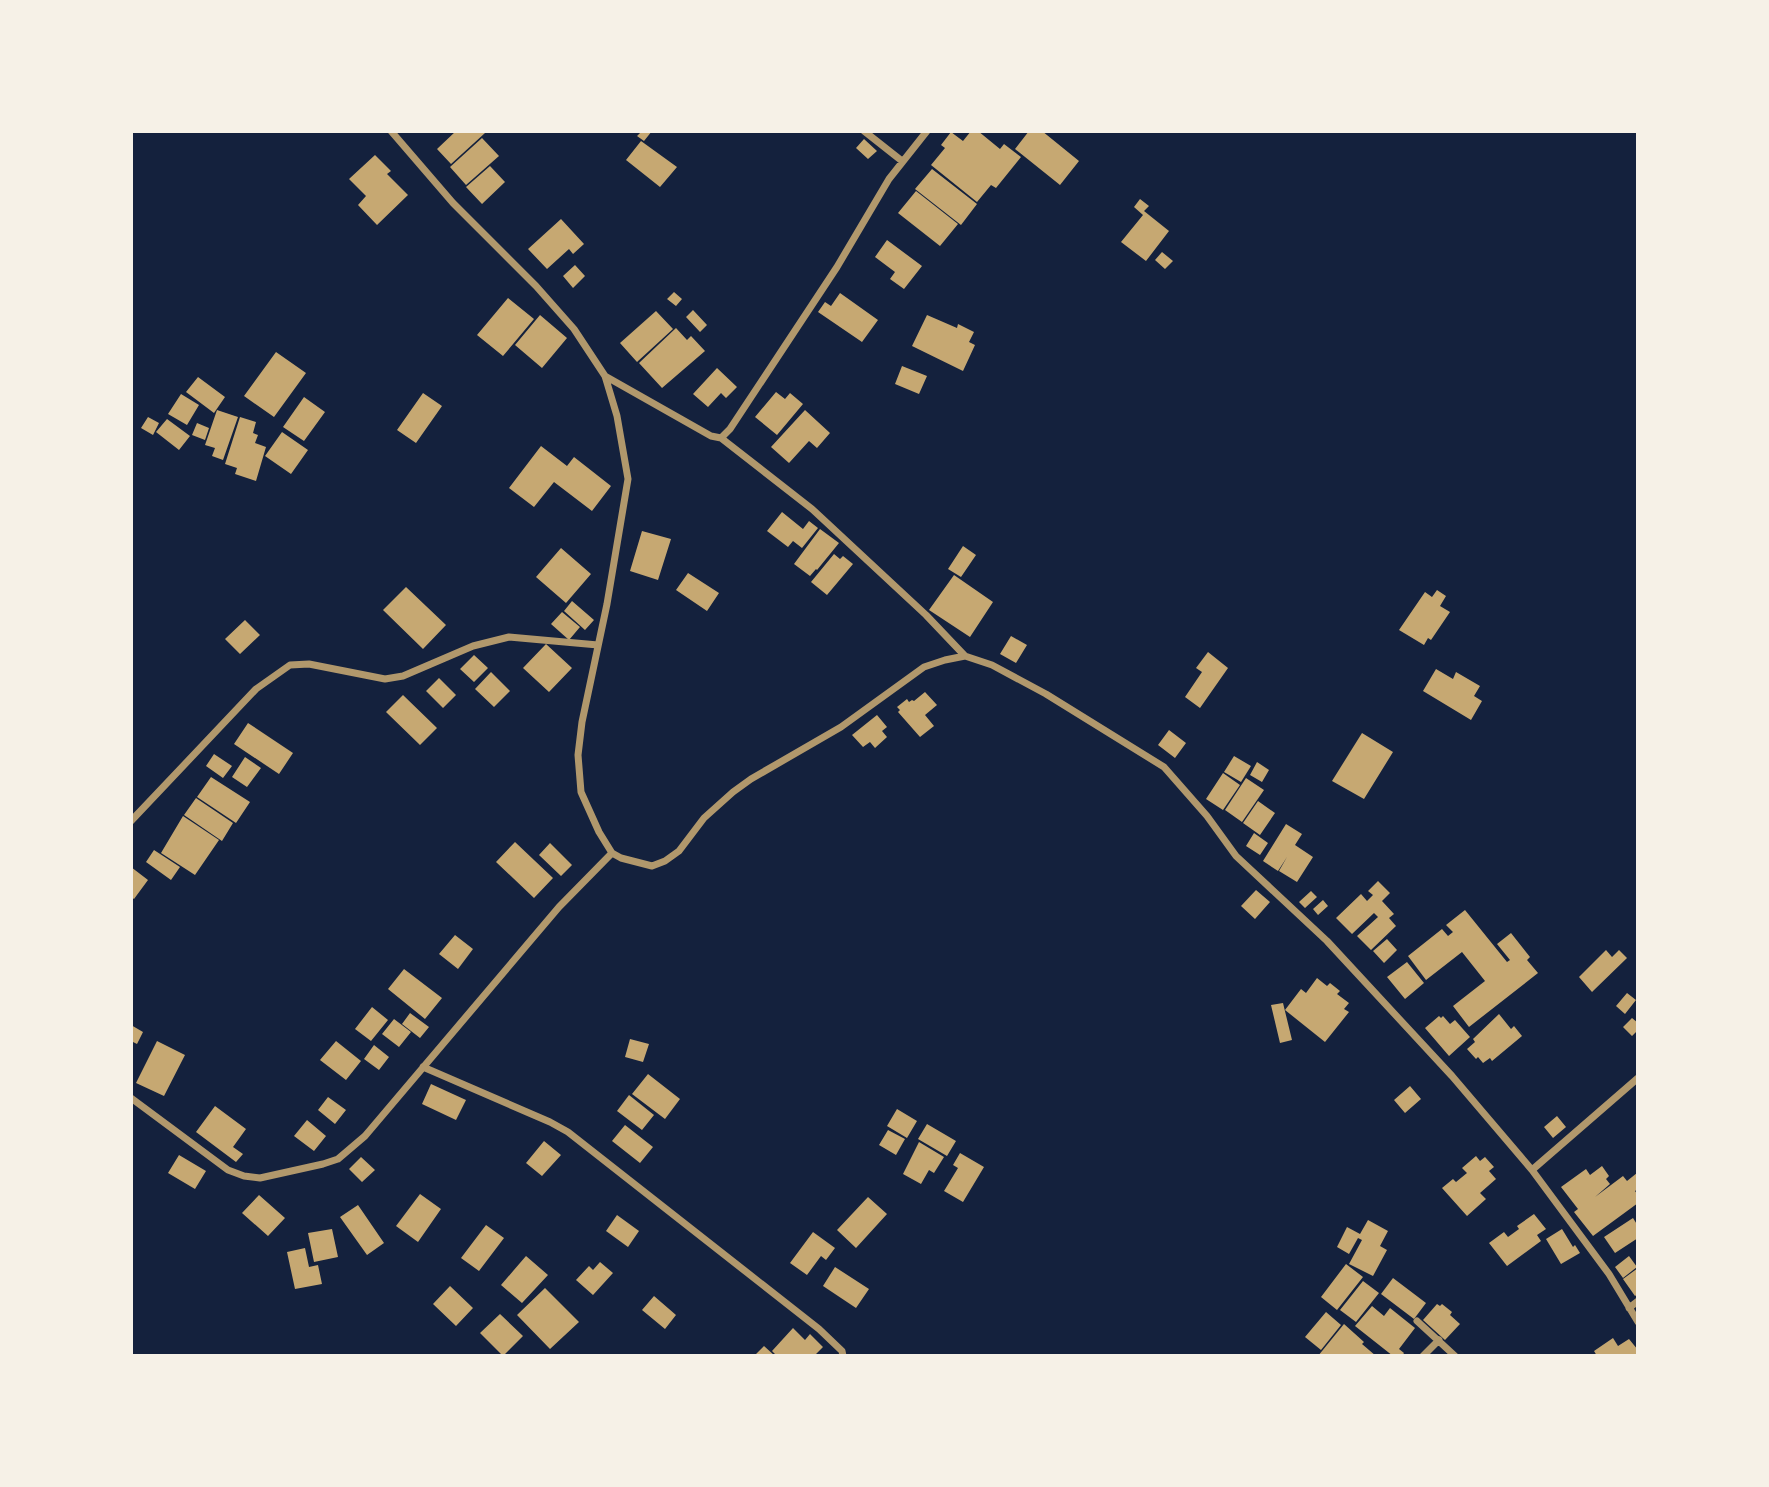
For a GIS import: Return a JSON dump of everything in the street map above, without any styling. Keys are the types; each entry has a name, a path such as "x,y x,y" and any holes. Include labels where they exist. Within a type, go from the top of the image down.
{"street":[{"path":"391,131 453,203 574,329 605,376 617,416 628,479 578,755 581,792 612,853 629,861 652,866 665,862 679,851 704,818 751,779 841,727 924,667 965,656"},
{"path":"864,131 902,161"},
{"path":"721,438 803,320 902,161 928,131"},
{"path":"605,376 710,436 721,438 812,509 926,615 965,656 992,665 1046,694 1164,767 1207,816 1236,856 1327,941 1452,1076 1532,1170 1609,1274 1638,1322"},
{"path":"131,821 256,689 290,665 309,664 385,679 403,676 473,646 509,637 598,645"},
{"path":"131,1098 228,1170 244,1176 260,1178 338,1159 365,1136 559,907 612,853"},
{"path":"423,1067 568,1132 819,1329 842,1351 843,1356"},
{"path":"1532,1170 1638,1078"},
{"path":"1629,1308 1638,1301"},
{"path":"1417,1321 1455,1356"},
{"path":"1423,1356 1439,1340"}],"building":[{"path":"456,131 485,133 451,164 437,149"},
{"path":"642,131 652,131 644,141 637,136"},
{"path":"971,131 978,131 1000,149 1004,144 1021,157 996,188 991,185 977,202 931,165 945,148 941,145 951,132 963,141"},
{"path":"1029,131 1042,131 1079,161 1060,185 1015,149"},
{"path":"482,138 499,156 466,185 450,167"},
{"path":"864,139 877,151 868,159 856,148"},
{"path":"641,141 677,167 660,187 626,160"},
{"path":"375,155 391,171 387,174 408,195 377,225 358,205 366,196 349,179"},
{"path":"490,166 505,182 482,204 466,187"},
{"path":"932,169 977,204 961,225 915,189"},
{"path":"916,191 958,224 940,246 898,213"},
{"path":"1140,199 1149,206 1144,211 1169,231 1146,261 1121,242 1143,215 1134,207"},
{"path":"561,219 584,244 573,254 569,249 547,269 528,249"},
{"path":"887,240 922,266 904,289 890,279 895,272 875,257"},
{"path":"1162,252 1173,261 1165,269 1155,260"},
{"path":"575,265 585,276 573,288 563,276"},
{"path":"674,292 682,299 676,306 667,299"},
{"path":"840,293 878,320 862,342 818,312 825,302 831,306"},
{"path":"508,298 534,319 503,356 477,335"},
{"path":"693,310 707,325 700,332 686,317"},
{"path":"656,311 673,329 637,362 620,343"},
{"path":"540,315 567,338 542,368 515,345"},
{"path":"927,315 974,332 969,342 975,345 963,371 912,346"},
{"path":"676,328 687,340 691,336 705,351 662,388 639,363"},
{"path":"276,352 306,373 274,417 244,396"},
{"path":"902,366 927,376 919,394 895,384"},
{"path":"717,368 737,387 726,398 721,393 708,407 693,394"},
{"path":"198,377 225,397 214,413 186,392"},
{"path":"776,392 785,399 790,393 803,404 777,435 755,417"},
{"path":"423,393 442,406 416,443 397,430"},
{"path":"181,394 199,405 187,425 168,414"},
{"path":"304,397 325,412 304,441 283,427"},
{"path":"217,410 238,417 223,460 212,456 215,448 205,445"},
{"path":"805,410 830,433 817,448 809,441 789,463 771,447"},
{"path":"148,417 159,423 153,435 141,428"},
{"path":"240,417 256,422 253,433 258,435 255,443 266,447 256,481 235,474 237,468 225,464"},
{"path":"167,419 190,436 179,450 156,432"},
{"path":"197,423 209,428 205,440 192,435"},
{"path":"282,432 308,450 291,474 265,456"},
{"path":"541,446 567,466 574,457 611,486 592,511 554,482 534,507 509,488"},
{"path":"782,512 803,529 809,521 818,528 802,548 793,541 788,547 767,531"},
{"path":"820,529 839,543 810,576 794,564"},
{"path":"642,531 671,539 658,580 630,571"},
{"path":"963,546 976,555 961,577 948,569"},
{"path":"561,548 591,574 566,603 536,577"},
{"path":"834,554 840,559 843,556 853,564 827,595 811,582"},
{"path":"688,573 719,593 707,611 676,590"},
{"path":"954,575 993,602 970,637 929,610"},
{"path":"406,587 446,625 423,649 383,610"},
{"path":"1437,590 1446,596 1440,606 1450,612 1431,640 1428,638 1424,645 1399,630 1425,592 1432,597"},
{"path":"572,601 594,620 585,630 564,611"},
{"path":"562,612 580,627 569,640 551,624"},
{"path":"245,620 260,635 240,654 225,639"},
{"path":"1011,636 1027,645 1016,663 1000,654"},
{"path":"546,644 572,668 549,692 523,668"},
{"path":"1208,652 1228,668 1200,708 1185,697 1202,672 1196,668"},
{"path":"474,655 488,668 474,682 460,669"},
{"path":"1436,669 1453,679 1456,672 1480,686 1474,696 1482,701 1471,720 1423,691"},
{"path":"491,672 510,691 494,707 475,689"},
{"path":"439,678 456,695 443,708 426,691"},
{"path":"925,692 937,705 925,715 934,726 920,737 898,712 900,710 897,707 907,699 909,702 914,701"},
{"path":"403,695 437,728 420,745 386,712"},
{"path":"877,715 887,727 882,731 887,737 875,748 870,742 863,747 852,735"},
{"path":"248,723 293,753 279,774 234,744"},
{"path":"1169,730 1186,743 1175,758 1158,745"},
{"path":"1362,733 1393,752 1364,799 1332,781"},
{"path":"214,754 232,766 223,778 206,766"},
{"path":"1234,756 1251,766 1241,782 1224,772"},
{"path":"245,757 261,768 247,787 232,777"},
{"path":"1257,762 1269,770 1262,782 1250,775"},
{"path":"1223,773 1240,785 1223,810 1206,799"},
{"path":"211,777 250,802 236,823 197,797"},
{"path":"1246,778 1264,790 1242,822 1225,810"},
{"path":"196,798 233,823 222,841 184,815"},
{"path":"1258,801 1275,813 1260,835 1243,823"},
{"path":"183,816 219,840 195,875 161,853"},
{"path":"1286,824 1302,834 1295,845 1313,857 1297,882 1279,871 1287,857 1278,871 1263,861"},
{"path":"1254,833 1268,843 1260,855 1246,846"},
{"path":"515,842 553,878 534,898 496,862"},
{"path":"550,843 572,865 561,876 539,855"},
{"path":"154,850 180,867 171,880 146,862"},
{"path":"131,867 148,880 134,899 131,897"},
{"path":"1378,881 1390,893 1382,901 1394,914 1389,918 1396,926 1371,950 1357,936 1378,917 1374,913 1352,934 1336,918 1361,894 1367,901 1373,895 1368,891"},
{"path":"1256,890 1270,902 1255,919 1241,906"},
{"path":"1311,891 1317,897 1305,908 1299,902"},
{"path":"1323,900 1328,906 1318,915 1313,909"},
{"path":"1465,910 1507,962 1510,960 1497,944 1511,933 1530,957 1527,960 1538,973 1469,1027 1453,1006 1485,981 1462,952 1426,980 1408,956 1442,929 1448,936 1453,932 1446,925"},
{"path":"455,935 473,949 458,969 439,954"},
{"path":"1387,939 1397,950 1384,963 1373,951"},
{"path":"1606,950 1612,957 1619,950 1627,958 1592,992 1579,977"},
{"path":"1407,962 1424,983 1405,999 1387,977"},
{"path":"404,969 442,998 425,1019 388,989"},
{"path":"1317,978 1327,986 1330,983 1340,991 1337,994 1349,1003 1344,1009 1349,1012 1325,1042 1285,1010 1301,989 1306,993"},
{"path":"1627,993 1636,1000 1625,1014 1616,1006"},
{"path":"1283,1003 1292,1040 1280,1043 1271,1005"},
{"path":"372,1007 388,1020 371,1041 355,1029"},
{"path":"410,1013 429,1027 420,1038 402,1024"},
{"path":"1499,1014 1511,1029 1514,1026 1522,1036 1492,1061 1490,1058 1483,1063 1467,1049 1475,1042 1473,1039"},
{"path":"1439,1016 1443,1016 1450,1024 1455,1020 1470,1037 1449,1056 1425,1028"},
{"path":"1632,1018 1638,1023 1638,1030 1632,1036 1623,1027"},
{"path":"394,1019 411,1032 399,1047 382,1034"},
{"path":"131,1025 143,1032 137,1044 131,1041"},
{"path":"630,1039 649,1044 643,1062 625,1057"},
{"path":"157,1041 185,1055 164,1096 136,1083"},
{"path":"336,1041 361,1061 346,1080 320,1060"},
{"path":"374,1045 389,1057 379,1070 364,1059"},
{"path":"648,1074 680,1099 665,1119 632,1094"},
{"path":"431,1084 466,1100 456,1120 422,1104"},
{"path":"1410,1086 1421,1099 1405,1113 1394,1100"},
{"path":"629,1095 654,1115 642,1130 617,1111"},
{"path":"328,1097 346,1110 335,1124 318,1110"},
{"path":"215,1106 246,1129 233,1147 243,1154 236,1162 196,1132"},
{"path":"897,1109 917,1121 907,1138 887,1126"},
{"path":"1557,1116 1566,1127 1553,1138 1544,1127"},
{"path":"307,1120 326,1136 314,1151 294,1136"},
{"path":"927,1124 956,1141 947,1156 918,1139"},
{"path":"625,1125 653,1147 640,1163 612,1141"},
{"path":"888,1130 905,1139 896,1155 879,1145"},
{"path":"544,1141 561,1155 542,1176 526,1163"},
{"path":"919,1142 944,1157 934,1173 929,1170 921,1184 903,1174"},
{"path":"960,1153 984,1167 963,1202 944,1191 958,1168 953,1165"},
{"path":"179,1155 206,1171 195,1189 168,1173"},
{"path":"1476,1156 1480,1161 1485,1157 1494,1167 1489,1171 1496,1179 1480,1193 1486,1199 1467,1216 1442,1188 1467,1173 1462,1168"},
{"path":"361,1157 375,1170 362,1182 349,1169"},
{"path":"1602,1166 1609,1176 1606,1179 1610,1184 1595,1197 1623,1176 1627,1181 1637,1173 1638,1189 1635,1191 1638,1203 1593,1236 1574,1212 1578,1209 1561,1187 1586,1169 1590,1175"},
{"path":"420,1194 441,1209 418,1242 396,1226"},
{"path":"259,1195 285,1218 268,1236 242,1213"},
{"path":"868,1197 887,1214 856,1248 837,1230"},
{"path":"358,1205 384,1243 367,1255 340,1217"},
{"path":"1534,1214 1546,1229 1537,1235 1541,1241 1507,1266 1489,1243 1504,1232 1508,1237 1519,1229 1517,1226"},
{"path":"617,1215 639,1231 628,1247 606,1231"},
{"path":"1633,1218 1638,1226 1638,1238 1615,1253 1604,1237"},
{"path":"1368,1220 1388,1231 1380,1246 1387,1250 1373,1276 1349,1264 1362,1240 1358,1238 1349,1254 1337,1247 1347,1227 1360,1234"},
{"path":"486,1225 504,1238 479,1271 461,1258"},
{"path":"332,1229 338,1257 314,1262 308,1233"},
{"path":"1562,1229 1580,1253 1561,1264 1546,1239"},
{"path":"813,1232 835,1248 826,1260 821,1256 807,1275 790,1263"},
{"path":"305,1248 309,1267 318,1265 322,1284 295,1289 287,1252"},
{"path":"526,1256 548,1275 522,1303 501,1285"},
{"path":"1629,1256 1637,1267 1623,1278 1615,1267"},
{"path":"600,1262 613,1273 593,1295 576,1280 589,1266 593,1270"},
{"path":"1346,1264 1363,1277 1337,1310 1321,1297"},
{"path":"835,1267 869,1289 856,1308 823,1286"},
{"path":"1638,1268 1638,1294 1635,1296 1623,1279"},
{"path":"1393,1278 1426,1303 1414,1319 1381,1294"},
{"path":"1363,1281 1379,1293 1356,1322 1340,1310"},
{"path":"450,1286 473,1308 456,1326 433,1304"},
{"path":"545,1288 579,1322 550,1349 517,1315"},
{"path":"654,1296 676,1315 665,1329 642,1310"},
{"path":"1437,1304 1442,1304 1452,1312 1450,1315 1460,1324 1445,1340 1423,1320"},
{"path":"1372,1306 1384,1316 1390,1308 1415,1328 1399,1349 1404,1353 1402,1356 1393,1356 1355,1326"},
{"path":"1326,1312 1341,1325 1321,1350 1305,1337"},
{"path":"500,1314 523,1336 503,1356 480,1333"},
{"path":"1344,1324 1364,1342 1362,1344 1376,1356 1318,1356"},
{"path":"793,1328 805,1340 810,1334 823,1347 814,1356 777,1356 772,1351"},
{"path":"1613,1338 1618,1346 1629,1339 1638,1350 1637,1356 1597,1356 1594,1351"},
{"path":"764,1346 775,1356 754,1356"}]}
